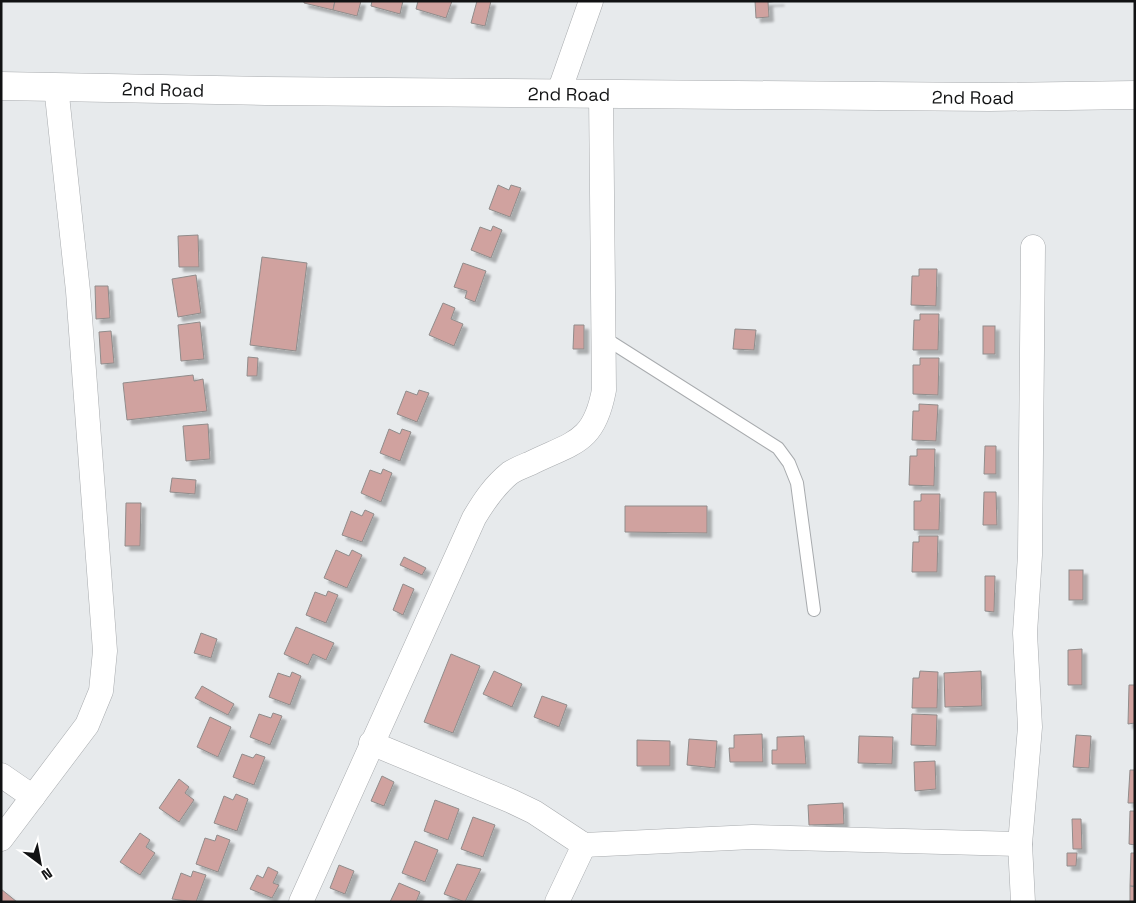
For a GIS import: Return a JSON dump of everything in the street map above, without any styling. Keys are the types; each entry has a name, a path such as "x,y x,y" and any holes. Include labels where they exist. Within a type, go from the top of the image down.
{"street":[{"path":"559,92 591,1"},
{"name":"2nd Road","path":"1,86 601,94 980,97 1135,95"},
{"path":"1,839 87,725 101,691 105,651 78,290 56,86"},
{"path":"300,902 474,518 490,493 511,472 571,446 588,433 600,413 604,390 601,94"},
{"path":"1023,902 1020,844 1030,727 1025,633 1030,555 1033,247"},
{"path":"371,743 534,812 584,846 752,837 1020,844"},
{"path":"1,775 33,797"},
{"path":"557,902 584,846"}],"lane":[{"path":"603,337 778,448 789,463 798,483 814,610"}],"building":[{"path":"304,1 335,1 333,10 304,3"},
{"path":"335,1 361,1 357,16 333,10"},
{"path":"372,1 403,1 400,14 371,6"},
{"path":"418,1 452,1 446,18 416,9"},
{"path":"477,1 491,1 485,26 471,23"},
{"path":"755,1 780,1 768,2 769,17 756,18"},
{"path":"498,185 509,190 511,185 521,188 510,217 489,209"},
{"path":"493,226 502,230 491,258 471,250 480,227 491,231"},
{"path":"198,235 199,267 179,267 178,236"},
{"path":"262,257 307,263 296,351 250,345"},
{"path":"463,263 486,271 475,302 465,298 467,291 454,287"},
{"path":"919,269 937,269 936,306 911,305 912,276 919,276"},
{"path":"196,275 201,313 178,317 172,279"},
{"path":"95,286 108,286 110,318 96,319"},
{"path":"443,303 455,308 451,319 463,324 454,346 429,335"},
{"path":"920,314 939,314 938,350 913,350 914,320 920,320"},
{"path":"200,322 204,359 181,361 178,325"},
{"path":"574,325 584,325 584,349 573,349"},
{"path":"983,326 995,326 995,354 983,354"},
{"path":"735,329 756,330 754,350 733,349"},
{"path":"111,331 114,363 101,364 99,332"},
{"path":"248,357 258,358 257,376 247,376"},
{"path":"920,358 939,358 938,395 913,394 913,365 920,365"},
{"path":"193,375 194,381 203,379 207,411 127,420 123,383"},
{"path":"419,390 429,393 417,422 397,414 406,391 417,395"},
{"path":"919,404 938,405 936,441 912,440 913,411 919,411"},
{"path":"208,424 210,459 186,461 183,426"},
{"path":"389,429 400,434 402,429 411,432 400,461 380,453"},
{"path":"985,446 996,446 996,474 984,474"},
{"path":"917,449 935,449 934,486 909,485 910,456 917,456"},
{"path":"383,469 392,473 381,502 361,493 370,470 381,474"},
{"path":"172,478 196,480 195,494 170,492"},
{"path":"984,492 996,492 997,525 983,525"},
{"path":"921,494 940,494 939,530 914,530 914,501 921,501"},
{"path":"126,503 141,503 140,546 125,546"},
{"path":"625,506 707,506 707,533 625,532"},
{"path":"365,510 374,514 362,542 342,535 351,511 362,516"},
{"path":"919,536 938,536 937,572 912,572 913,542 919,542"},
{"path":"336,550 349,556 352,550 362,555 347,588 324,578"},
{"path":"404,557 426,568 422,575 400,565"},
{"path":"1069,570 1083,570 1083,600 1069,600"},
{"path":"985,576 995,576 994,612 985,611"},
{"path":"403,584 414,589 403,615 393,610"},
{"path":"328,591 338,595 326,623 306,615 315,592 326,596"},
{"path":"296,627 334,643 326,660 313,654 308,665 284,654"},
{"path":"201,633 217,639 211,658 194,653"},
{"path":"1082,649 1082,685 1068,685 1068,650"},
{"path":"451,654 480,666 453,733 424,722"},
{"path":"494,671 522,684 512,707 483,694"},
{"path":"920,671 938,672 937,708 912,708 913,678 919,678"},
{"path":"981,671 982,706 945,707 944,673"},
{"path":"292,672 301,676 290,705 269,697 278,673 290,677"},
{"path":"1129,685 1135,685 1135,723 1128,724"},
{"path":"202,686 234,704 228,715 195,698"},
{"path":"542,696 567,705 559,727 534,717"},
{"path":"273,713 282,716 270,745 250,737 259,714 271,718"},
{"path":"912,714 937,715 936,746 911,745"},
{"path":"210,717 231,727 218,757 197,747"},
{"path":"762,734 763,762 730,762 729,748 734,748 734,735"},
{"path":"1076,735 1091,736 1089,768 1073,767"},
{"path":"804,736 806,764 772,764 772,750 777,750 777,737"},
{"path":"859,736 893,737 892,764 858,763"},
{"path":"689,739 717,741 715,768 687,765"},
{"path":"637,740 670,741 670,766 637,766"},
{"path":"242,754 253,758 256,754 265,757 254,785 233,777"},
{"path":"935,761 936,789 915,791 914,762"},
{"path":"1130,770 1135,770 1135,803 1128,803"},
{"path":"382,776 394,782 384,806 371,801"},
{"path":"179,779 189,787 185,793 194,800 179,822 159,808"},
{"path":"236,794 248,799 237,831 214,823 224,796 233,800"},
{"path":"435,800 459,809 448,840 424,831"},
{"path":"843,803 844,824 809,825 808,805"},
{"path":"1130,811 1135,811 1135,845 1129,844"},
{"path":"473,817 495,825 483,857 461,849"},
{"path":"1072,819 1081,819 1082,849 1073,849"},
{"path":"140,833 150,840 146,847 155,853 140,875 120,862"},
{"path":"217,835 230,840 218,872 196,864 205,838 215,841"},
{"path":"415,841 438,850 425,882 402,873"},
{"path":"1067,853 1077,853 1076,866 1067,866"},
{"path":"1131,853 1135,853 1135,886 1130,886"},
{"path":"457,864 481,869 465,902 444,894"},
{"path":"339,865 354,871 345,894 330,888"},
{"path":"268,867 278,872 273,883 279,885 272,898 250,889 257,875 263,878"},
{"path":"193,871 206,875 196,902 172,899 181,873 191,877"},
{"path":"399,883 420,892 416,902 390,902"},
{"path":"1130,886 1135,887 1135,902 1130,902"},
{"path":"1,889 17,902 1,902"}]}
